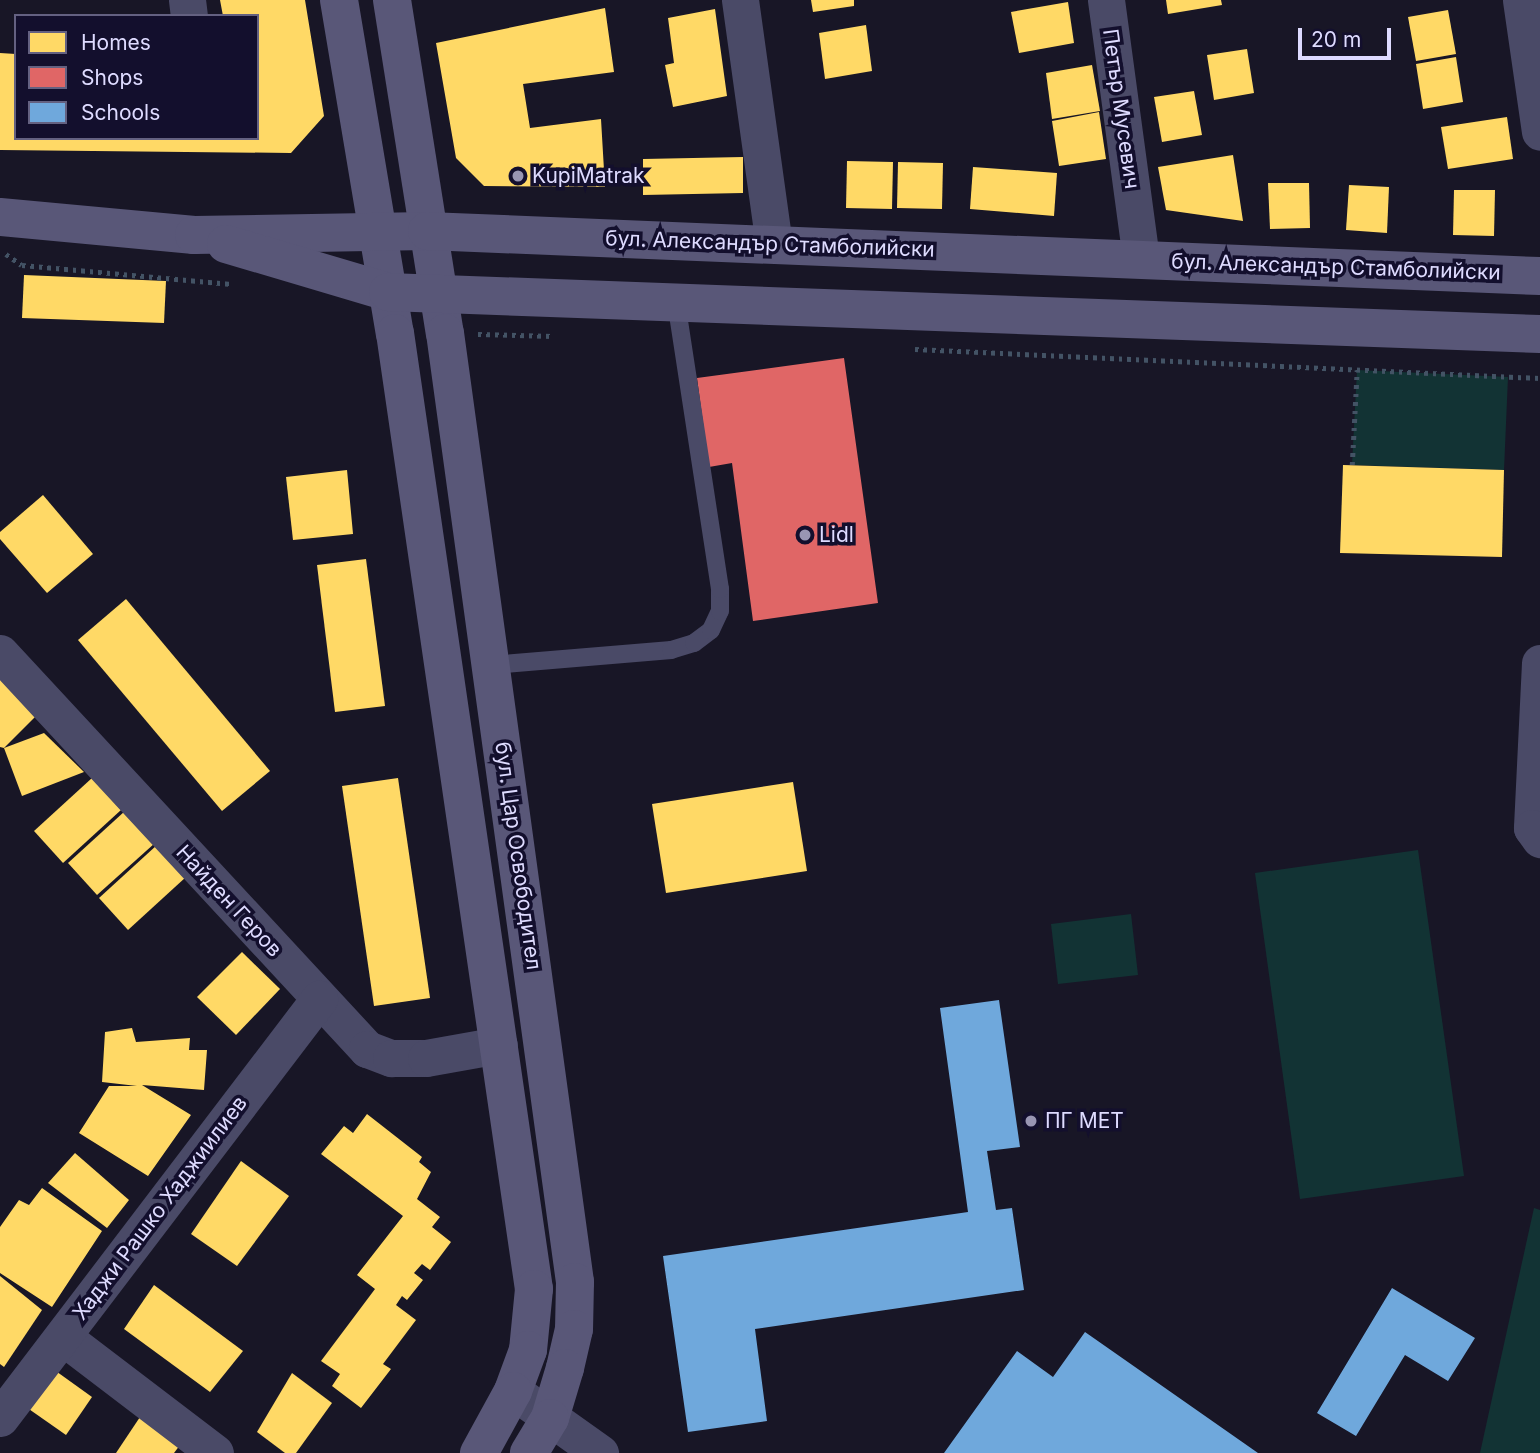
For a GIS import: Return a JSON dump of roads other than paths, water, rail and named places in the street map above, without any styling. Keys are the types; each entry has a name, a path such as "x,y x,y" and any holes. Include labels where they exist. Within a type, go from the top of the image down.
{"street":[{"path":"340,0 388,292 534,1289 528,1350 513,1391 479,1453"},
{"path":"392,0 427,231"},
{"path":"740,0 771,227"},
{"name":"Петър Мусевич","path":"1106,0 1141,259"},
{"path":"1521,0 1540,132"},
{"name":"бул. Александър Стамболийски","path":"0,217 194,235 377,230 771,227 1141,259 1540,276"},
{"name":"бул. Цар Освободител","path":"427,231 492,665 575,1282 574,1329 550,1418 529,1453"},
{"path":"194,235 388,292 1540,334"},
{"name":"Найден Геров","path":"0,653 367,1049 391,1058 426,1058 499,1045"},
{"path":"1540,663 1532,828 1540,839"},
{"name":"Хаджи Рашко Хаджиилиев","path":"0,1418 319,999"},
{"path":"62,1337 215,1453"},
{"path":"513,1391 600,1453"}],"lane":[{"path":"492,665 671,650 694,643 711,630 720,611 720,589 677,302"}],"place":[{"name":"KupiMatrak","path":"518,176"},
{"name":"Lidl","path":"805,535"},
{"name":"ПГ МЕТ","path":"1031,1121"}]}
